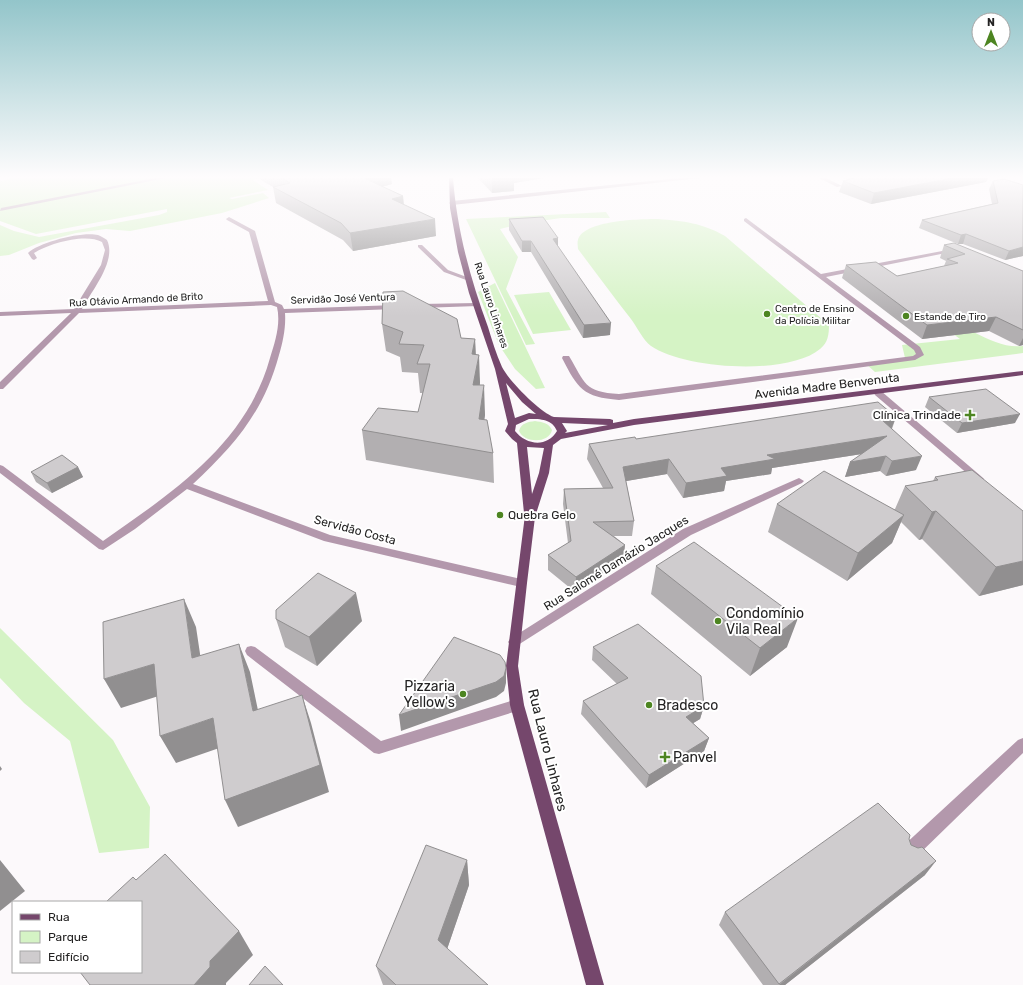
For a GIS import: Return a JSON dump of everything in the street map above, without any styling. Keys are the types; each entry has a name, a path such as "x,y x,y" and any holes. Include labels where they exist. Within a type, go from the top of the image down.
{"main road":[{"name":"Rua Lauro Linhares","path":"456,224 461,252 476,305 499,369 512,424"},
{"name":"Rua Lauro Linhares","path":"499,369 525,400 549,418"},
{"name":"Avenida Madre Benvenuta","path":"560,437 634,422 1023,373"},
{"path":"537,416 549,418 560,425 562,431 560,437 549,444 531,445 522,443 514,438 510,432 512,424 522,418 537,416"},
{"name":"Avenida Madre Benvenuta","path":"549,418 634,422"},
{"name":"Rua Lauro Linhares","path":"522,443 530,517"},
{"name":"Rua Lauro Linhares","path":"549,444 544,473 530,517 512,666 517,705 595,985"}],"street":[{"path":"240,224 252,231 272,303"},
{"path":"566,358 578,382 588,392 602,396 619,397 915,358 920,355 917,348 751,224"},
{"path":"0,387 76,312 107,257 108,249 104,241 95,235 74,238 32,252 31,253 34,258"},
{"path":"420,246 446,271 469,279"},
{"path":"820,276 962,247"},
{"path":"946,251 959,256"},
{"name":"Servidão José Ventura","path":"0,468 103,546 187,485 236,435 262,392 272,370 281,329 282,311 280,306 272,303"},
{"name":"Rua Otávio Armando de Brito","path":"0,314 272,303"},
{"name":"Servidão José Ventura","path":"282,311 476,305"},
{"path":"878,392 987,486"},
{"name":"Rua Salomé Damázio Jacques","path":"514,642 687,532 799,481"},
{"name":"Servidão Costa","path":"187,485 328,538 521,583"},
{"path":"251,651 379,748 517,705"},
{"path":"908,853 1023,744"}],"green space":[{"path":"8,224 89,224 36,234"},
{"path":"110,224 166,224 130,231 106,229 76,233 39,243 9,255 0,256 0,225 14,231 39,237"},
{"path":"468,224 520,224 500,229 518,257 506,289 535,344 526,345"},
{"path":"697,224 725,236 829,325 825,344 820,349 805,358 785,363 761,366 711,364 687,360 666,354 648,343 578,249 578,240 582,233 590,228 601,225"},
{"path":"495,283 545,388 536,389 515,369 499,345 478,292"},
{"path":"549,292 571,330 533,334 514,295"},
{"path":"933,319 944,320 956,324 1000,343 1011,346 1023,346 1023,353 875,372 865,363 905,358 902,345 960,339"},
{"path":"535,421 545,423 549,426 552,430 550,435 542,440 531,440 522,435 519,431 520,428 527,422"},
{"path":"0,628 113,740 150,807 149,848 99,853 70,741 24,703 0,678"}],"building":[{"path":"342,224 405,224 350,233"},
{"path":"512,224 548,224 558,238 553,239 611,323 584,325 531,241 522,241"},
{"path":"932,224 1023,224 1023,247 1009,251 966,234 961,235"},
{"path":"954,243 1023,271 1023,330 996,317 927,325 846,265 876,262 897,276 958,263 947,259 965,254 944,245"},
{"path":"403,291 457,319 461,338 475,339 472,354 479,355 473,385 484,385 479,419 487,420 493,453 362,430 378,408 418,412 430,364 417,364 424,345 399,344 403,332 382,324 383,292"},
{"path":"986,389 1020,414 962,423 929,397"},
{"path":"878,402 896,417 882,420 922,456 892,461 886,456 850,462 887,436 767,455 775,459 721,468 727,476 686,483 669,459 623,467 634,521 593,522 625,545 576,577 548,555 571,541 564,489 613,488 589,444 635,437 636,439"},
{"path":"62,455 78,467 47,483 31,472"},
{"path":"972,470 1023,511 1023,561 996,567 936,511 932,512 905,486 938,480 935,477"},
{"path":"824,471 904,515 858,553 777,504"},
{"path":"694,542 798,618 760,648 656,566"},
{"path":"318,573 356,593 309,637 276,619 276,610"},
{"path":"184,599 192,658 239,644 253,711 302,695 320,765 225,800 213,718 160,736 154,664 104,679 103,622"},
{"name":"Bradesco","path":"638,624 701,676 704,706 686,717 709,738 649,775 583,701 628,678 593,647"},
{"path":"454,637 500,655 505,662 506,668 504,676 496,682 399,715"},
{"path":"878,803 910,835 909,839 911,845 918,848 922,847 936,861 779,984 725,912"},
{"path":"426,845 467,860 438,940 488,985 396,985 376,966"},
{"path":"165,854 239,931 210,961 210,967 194,985 90,985 81,973 142,973 142,901 107,901 133,877 136,880"},
{"path":"265,966 283,985 249,985"}],"place":[{"name":"Centro de Ensino da Polícia Militar","path":"767,314"},
{"name":"Estande de Tiro","path":"906,316"},
{"name":"Clínica Trindade","path":"970,415"},
{"name":"Quebra Gelo","path":"500,515"},
{"name":"Condomínio Vila Real","path":"718,621"},
{"name":"Pizzaria Yellow's","path":"463,694"},
{"name":"Bradesco","path":"649,705"},
{"name":"Panvel","path":"665,757"}]}
